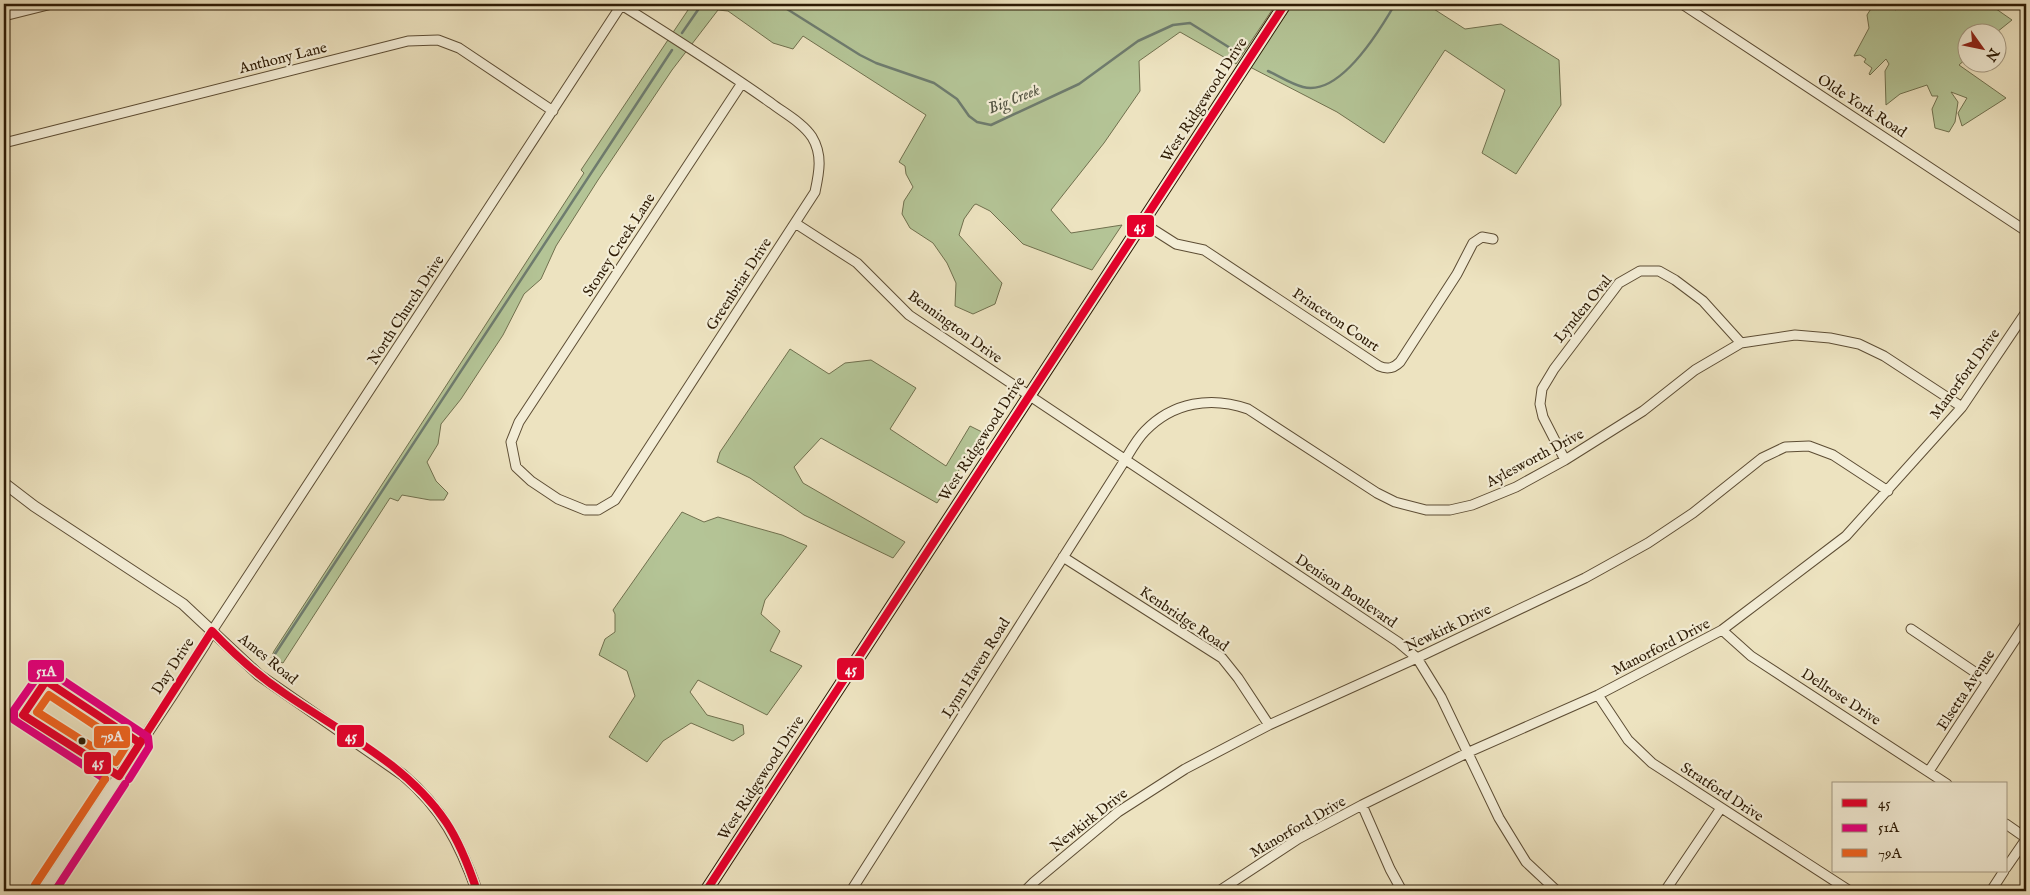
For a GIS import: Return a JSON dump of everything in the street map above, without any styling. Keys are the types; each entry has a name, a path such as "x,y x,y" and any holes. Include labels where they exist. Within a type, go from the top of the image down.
{"main road":[{"name":"West Ridgewood Drive","path":"706,891 1285,4"}],"street":[{"path":"4,16 52,4"},
{"name":"Greenbriar Drive","path":"519,422 510,442 516,467 531,481 558,499 585,510 598,510 615,500 815,192 820,168 819,150 811,135 798,123 742,83 622,4"},
{"name":"North Church Drive","path":"212,631 622,4"},
{"name":"Olde York Road","path":"1682,4 2026,231"},
{"name":"Anthony Lane","path":"4,143 408,41 438,40 459,48 552,111"},
{"name":"Stoney Creek Lane","path":"519,422 742,83"},
{"name":"Bennington Drive","path":"795,223 857,263 909,314 1030,396"},
{"name":"Princeton Court","path":"1143,223 1176,244 1204,250 1379,366 1387,368 1392,368 1400,362 1458,274 1473,243 1482,237 1493,239"},
{"name":"Lynden Oval","path":"1565,460 1543,417 1540,404 1542,390 1554,369 1619,283 1640,271 1659,272 1675,280 1703,301 1741,343"},
{"name":"Manorford Drive","path":"1219,891 1298,839 1362,805 1469,752 1598,695 1722,630 1846,536 1962,407 2026,312"},
{"name":"Aylesworth Drive","path":"1125,460 1145,431 1180,407 1205,402 1230,403 1248,409 1377,493 1395,502 1426,510 1450,510 1472,505 1516,487 1565,460 1643,411 1695,370 1741,343 1796,335 1830,338 1859,344 1884,356 1962,407"},
{"name":"Denison Boulevard","path":"1030,396 1398,642 1417,658 1441,697 1469,752 1498,818 1526,862 1557,891"},
{"name":"Newkirk Drive","path":"1025,891 1118,812 1185,769 1269,725 1417,658 1585,578 1648,542 1693,513 1762,458 1785,447 1809,446 1832,455 1888,491"},
{"name":"Lynn Haven Road","path":"851,891 1125,460"},
{"name":"Ames Road","path":"4,483 34,506 184,604 259,675 367,749 418,788 440,813 456,838 477,891"},
{"name":"Kenbridge Road","path":"1064,557 1222,658 1269,725"},
{"name":"Elsetta Avenue","path":"1929,771 2026,623"},
{"path":"1911,629 1988,681"},
{"name":"Dellrose Drive","path":"1722,630 1751,656 1944,782"},
{"name":"Day Drive","path":"43,891 173,694 212,631"},
{"name":"Stratford Drive","path":"1598,695 1628,740 1652,763 1850,891"},
{"path":"1362,805 1390,869 1402,891"},
{"path":"1665,891 1722,808"},
{"path":"2008,825 2026,838 2008,865"},
{"path":"1991,891 2004,872"}],"green space":[{"path":"692,4 1276,4 1236,64 1180,32 1139,61 1140,91 1104,143 1051,210 1071,233 1122,225 1092,270 1023,244 990,211 976,204 974,205 964,219 959,235 1002,283 995,304 973,314 955,306 956,283 947,263 933,243 910,228 902,214 904,201 913,187 906,174 905,166 899,162 926,115 803,36 793,49 773,43 728,11 718,10 672,70 598,180 556,246 541,279 524,294 503,335 461,399 441,424 438,444 427,462 436,481 448,493 444,500 430,500 402,495 398,501 390,498 283,663 271,658 584,173 581,170"},
{"path":"1293,4 1426,4 1465,29 1501,24 1559,60 1561,105 1516,174 1482,153 1505,90 1445,50 1384,143 1337,112 1250,67"},
{"path":"1874,4 1896,4 1895,10 1908,4 1989,4 2012,20 2008,23 1958,22 1958,72 1969,72 2006,98 1962,126 1958,113 1967,98 1951,92 1958,102 1955,122 1949,132 1935,128 1932,109 1938,96 1932,96 1927,85 1900,94 1886,105 1885,71 1889,64 1886,59 1870,75 1872,68 1864,62 1866,59 1860,55 1854,56 1869,28 1867,15"},
{"path":"790,349 829,374 845,363 871,360 916,388 890,429 946,466 970,426 984,433 937,503 821,438 794,467 803,483 905,542 893,558 804,515 750,478 717,462 720,452"},
{"path":"682,512 704,522 718,517 782,535 807,546 765,600 761,614 780,631 770,651 802,666 767,715 698,680 690,692 707,715 743,725 744,734 733,741 691,723 663,741 647,762 609,737 635,696 627,671 599,655 605,639 615,632 615,614 613,610"}],"waterway":[{"path":"682,33 702,4"},
{"name":"Big Creek","path":"779,4 860,55 876,63 934,83 957,99 969,116 977,122 991,125 1079,84 1138,41 1173,25 1190,23 1235,51"},
{"name":"Big Creek","path":"1268,71 1303,87 1317,87 1331,82 1357,59 1380,29 1395,4"},
{"path":"273,657 672,50"}],"transit line":[{"name":"45","path":"706,891 1285,4"},
{"name":"45","path":"140,743 46,681 23,715 119,776 212,631 264,679 371,750 412,783 430,801 456,838 477,891"},
{"name":"51A","path":"105,779 14,720 14,710 40,673 46,671 52,673 148,737 149,747 129,779"},
{"name":"79A","path":"49,695 126,746 116,762 37,712 49,695"},
{"name":"79A","path":"35,885 105,779"},
{"name":"51A","path":"55,891 125,784"}]}
